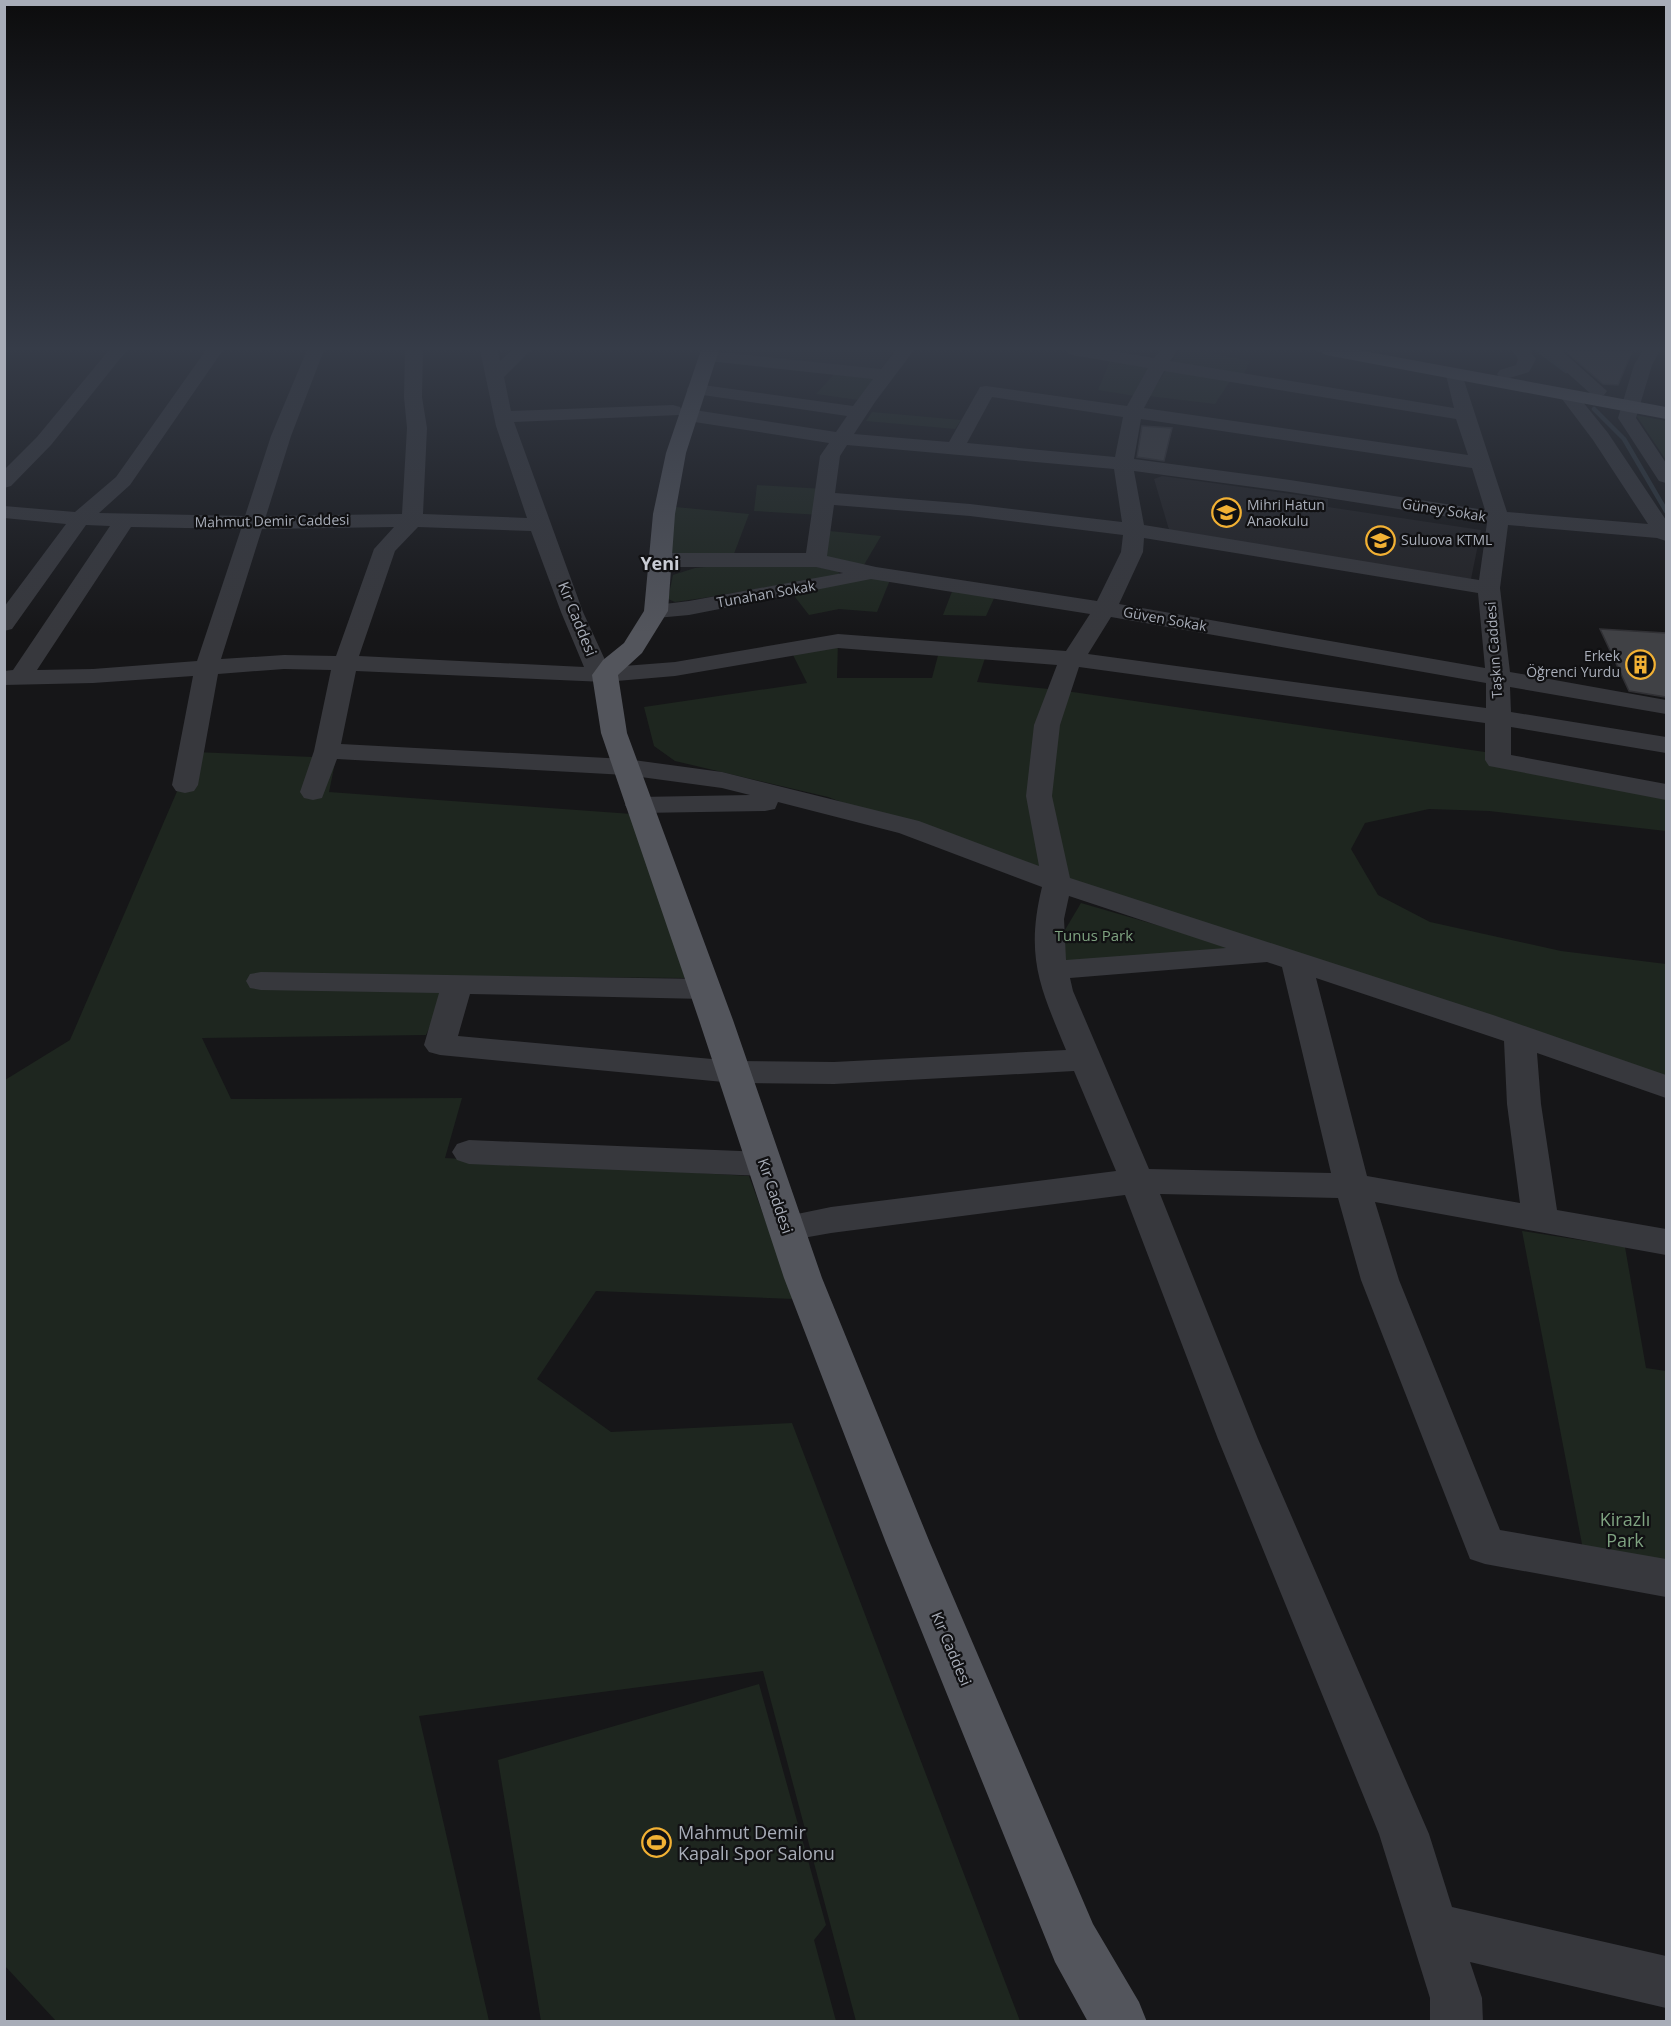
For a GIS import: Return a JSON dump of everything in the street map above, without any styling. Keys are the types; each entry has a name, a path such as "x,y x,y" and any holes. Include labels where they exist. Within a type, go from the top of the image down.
{"main road":[{"path":"608,670 640,598 650,499 669,445"},
{"path":"608,670 633,648 656,611 664,514 677,445"},
{"name":"Kır Caddesi","path":"608,670 614,733 705,988 803,1278 908,1543 1074,1943 1119,2022"}],"street":[{"path":"4,482 41,445"},
{"path":"4,624 80,519 123,481 149,445"},
{"path":"184,785 207,666 278,445"},
{"path":"314,792 327,750 345,663 385,549 412,520 416,445"},
{"name":"Kır Caddesi","path":"512,445 572,612 596,665 608,670"},
{"path":"816,560 830,456 837,445"},
{"name":"Güney Sokak","path":"911,445 1123,464 1290,486 1498,518 1666,534"},
{"path":"1127,445 1123,464 1134,530 1132,552 1105,609 1066,669 1047,725 1039,796 1057,883 1049,919 1049,953 1057,991 1137,1181 1238,1439 1404,1834 1456,1998 1457,2022"},
{"path":"1356,445 1479,463"},
{"name":"Taşkın Caddesi","path":"1473,445 1498,518 1489,588 1498,676 1498,760 1666,792"},
{"path":"1606,445 1666,534"},
{"path":"1645,445 1666,477"},
{"path":"823,498 970,510 1134,530 1489,588"},
{"name":"Mahmut Demir Caddesi","path":"4,512 80,519 254,522 412,520 540,525"},
{"path":"12,678 125,520"},
{"name":"Güven Sokak","path":"661,560 816,560 876,573 1105,609 1666,706"},
{"name":"Tunahan Sokak","path":"656,611 689,608 876,573"},
{"path":"12,678 93,676 284,662 608,670 675,669 838,641 1072,659 1498,716 1666,745"},
{"path":"327,750 626,767 722,780 909,827 1057,883 1520,1036 1666,1087"},
{"path":"639,805 811,804"},
{"path":"1053,970 1284,957"},
{"path":"1284,957 1380,1280 1485,1546 1666,1578"},
{"path":"261,981 705,988"},
{"path":"457,984 440,1046 734,1072 834,1073 1086,1060"},
{"path":"1520,1036 1524,1104 1540,1220"},
{"path":"469,1152 765,1164"},
{"path":"786,1228 831,1220 1137,1181 1352,1186 1666,1242"},
{"path":"1434,1928 1666,1982"}],"shaded area":[{"path":"1162,476 1328,499 1328,507 1481,530 1471,579 1170,533 1154,479"}],"green space":[{"path":"1656,445 1666,445 1666,460"},
{"path":"757,485 824,489 821,515 754,511"},
{"path":"665,506 749,514 732,559 661,560"},
{"path":"819,530 881,536 861,570 816,560"},
{"path":"747,563 796,563 838,571 840,575 675,602 668,599 673,575 695,568"},
{"path":"876,576 890,580 877,612 839,609 809,615 792,593"},
{"path":"953,589 995,596 986,616 943,615"},
{"path":"838,641 837,678 932,678 940,648 987,652 977,682 1059,690 1485,752 1498,760 1666,791 1666,831 1489,811 1429,809 1365,823 1351,849 1378,895 1430,922 1561,951 1666,964 1666,1082 1057,883 828,797 675,761 654,746 644,707 807,683 790,649"},
{"path":"194,752 336,758 329,792 632,814 685,978 452,976 426,1035 202,1038 231,1099 462,1098 445,1158 749,1176 794,1299 596,1291 537,1379 611,1432 792,1423 1020,2021 856,2021 763,1671 419,1716 489,2021 56,2021 5,1966 5,1080 70,1040"},
{"name":"Tunus Park","path":"1081,903 1253,953 1059,968 1059,940"},
{"name":"Kirazlı Park","path":"1522,1231 1625,1247 1646,1368 1666,1371 1666,1578 1586,1565"},
{"name":"Mahmut Demir Kapalı Spor Salonu","path":"759,1684 826,1925 814,1940 836,2021 541,2021 498,1760"}],"building":[{"path":"1139,445 1168,445 1164,461 1137,457"},
{"name":"Erkek Öğrenci Yurdu","path":"1600,629 1666,633 1666,697 1629,691"}],"waterway":[{"path":"1627,445 1666,511"}],"place":[{"name":"Mihri Hatun Anaokulu","path":"1226,513"},
{"name":"Suluova KTML","path":"1380,540"},
{"name":"Erkek Öğrenci Yurdu","path":"1641,664"},
{"name":"Mahmut Demir Kapalı Spor Salonu","path":"657,1843"}],"district":[{"name":"Yeni","path":"660,564"}]}
